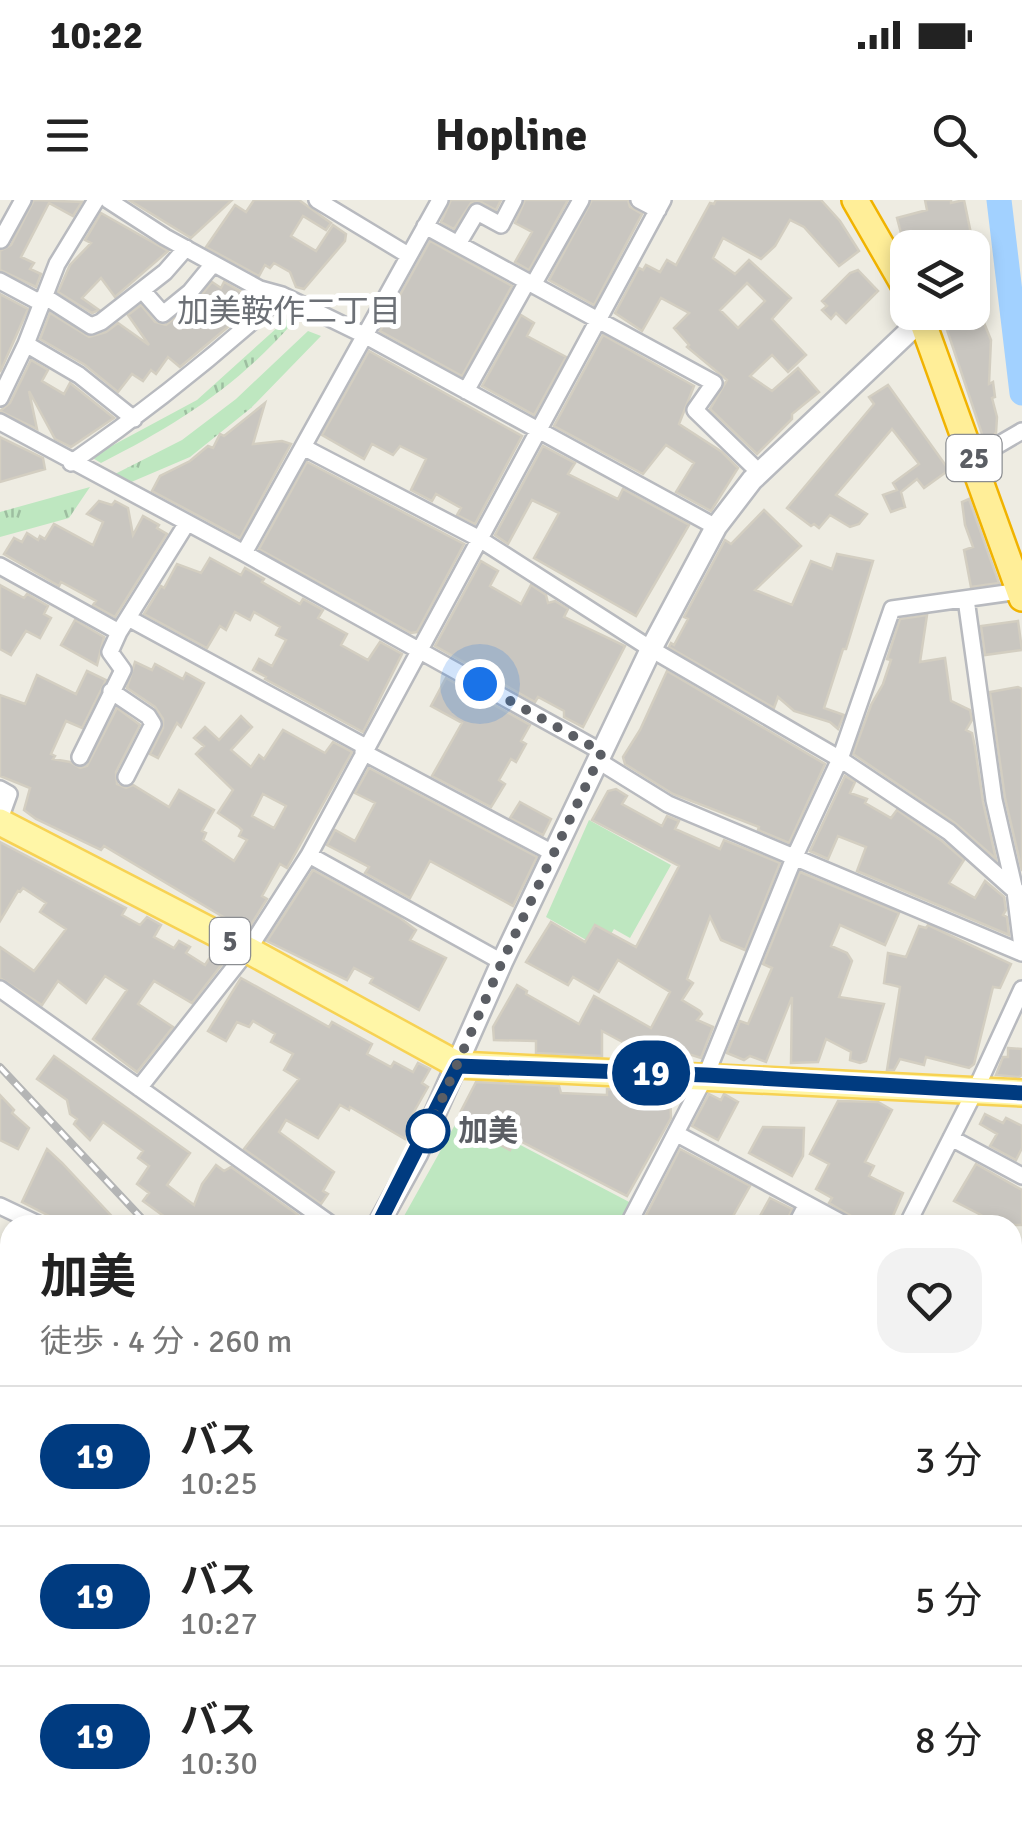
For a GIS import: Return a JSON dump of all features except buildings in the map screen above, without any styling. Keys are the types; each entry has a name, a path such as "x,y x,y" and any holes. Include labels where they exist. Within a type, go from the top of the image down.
{"highway":[{"path":"855,200 890,261"},
{"name":"25","path":"925,330 1021,594"}],"main road":[{"name":"5","path":"0,820 458,1066 1022,1093"}],"street":[{"path":"0,240 6,217 22,200"},
{"path":"0,398 57,264 96,200"},
{"path":"108,200 260,289 282,295 364,335 716,527"},
{"path":"317,200 408,255"},
{"path":"244,553 440,200"},
{"path":"458,244 477,212 501,225 514,200"},
{"path":"466,392 581,200"},
{"path":"139,1088 248,950 308,855 661,205 639,200"},
{"path":"425,226 714,383 696,410 760,473"},
{"path":"0,281 91,326 102,322 165,272 186,248"},
{"path":"142,290 163,314 190,292 214,264"},
{"path":"71,463 216,355 282,295"},
{"path":"383,1215 458,1066 502,962 599,756 716,527 760,473 906,330"},
{"path":"26,344 79,376 134,419"},
{"path":"0,422 419,650 599,756 668,804 1022,950 1018,892 994,800 966,598"},
{"path":"974,459 1017,432"},
{"path":"303,447 478,538 651,649 840,759 949,832 1018,892"},
{"path":"80,757 123,670 110,652 188,523"},
{"path":"0,566 364,750 553,853"},
{"path":"633,1215 706,1075 794,858 840,759 892,609 1021,594"},
{"path":"111,690 148,716 153,724 126,777"},
{"path":"0,790 9,794 0,820"},
{"path":"308,855 502,962"},
{"path":"0,989 318,1215"},
{"path":"911,1215 1022,989"},
{"path":"677,1134 827,1215"},
{"path":"951,1138 1022,1176"},
{"path":"801,1215 807,1204"}],"green space":[{"path":"289,317 295,320 273,343 206,402 101,463 91,457 197,400"},
{"path":"308,331 321,336 251,408 190,457 129,483 115,474 182,440 236,399"},
{"path":"90,487 69,518 0,537 0,512"},
{"path":"589,820 671,865 630,938 614,929 602,949 546,917"},
{"path":"461,1114 633,1204 627,1215 405,1215"}],"waterway":[{"path":"999,200 1022,393"}],"railway":[{"path":"0,1067 139,1215"},
{"path":"279,1825 371,1825"}],"bus line":[{"name":"19","path":"383,1215 458,1066 1022,1093"}],"place":[{"name":"加美","path":"428,1131"}],"district":[{"name":"加美鞍作二丁目","path":"289,311"}],"route":[{"path":"428,1131 502,962 602,752 480,684"}]}
